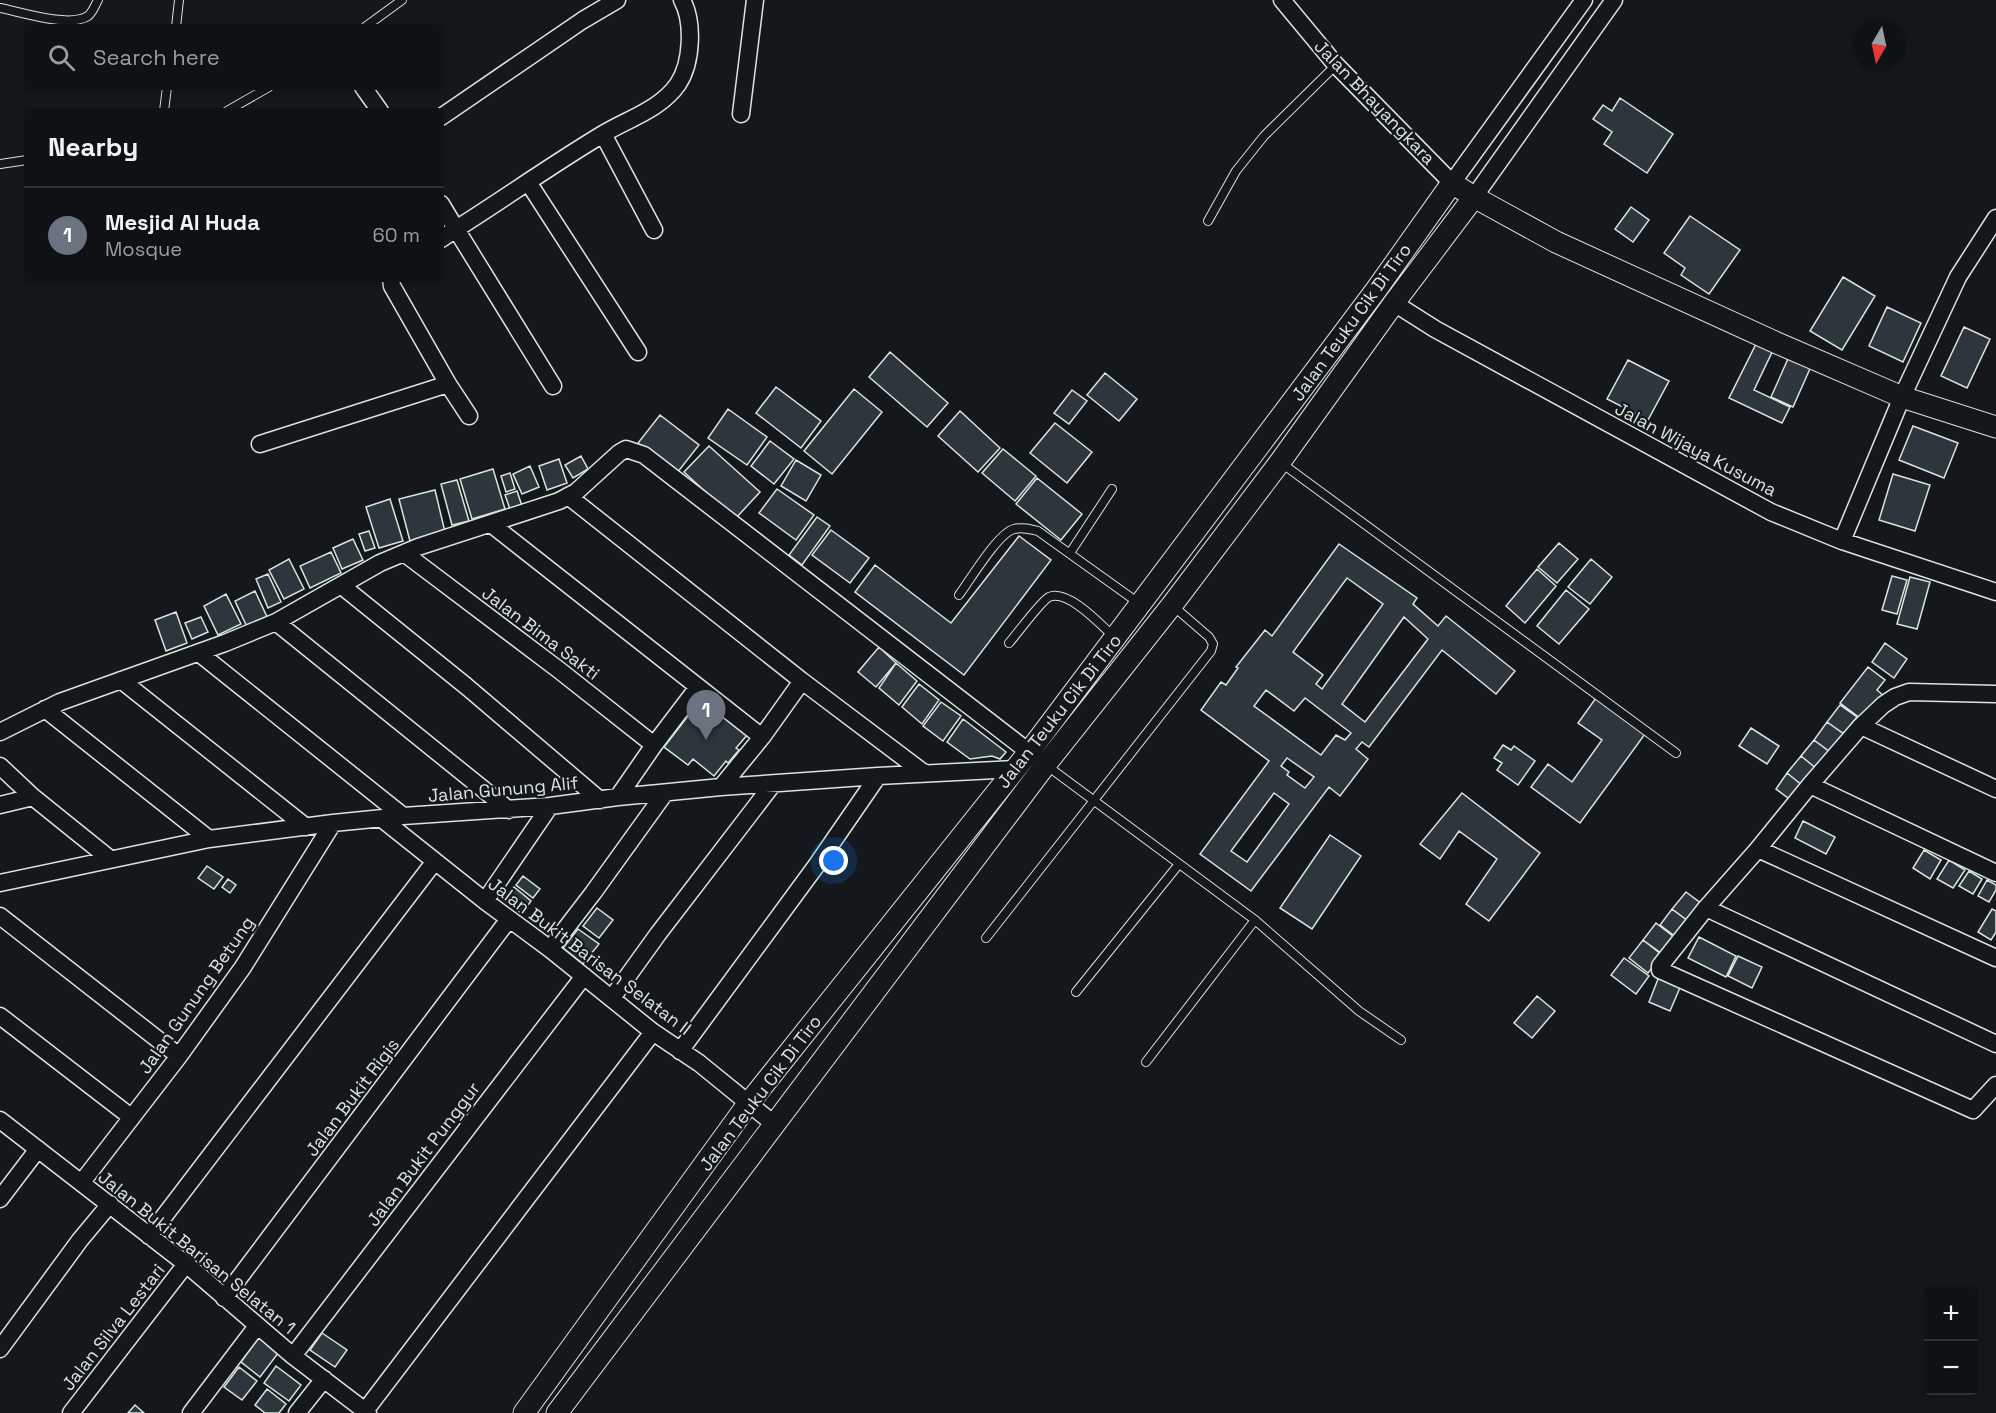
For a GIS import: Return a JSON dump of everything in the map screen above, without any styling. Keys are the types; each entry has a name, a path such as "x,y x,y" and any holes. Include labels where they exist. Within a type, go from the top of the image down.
{"street":[{"path":"444,115 583,20 617,0"},
{"path":"444,237 603,134 657,105 679,83 686,65 691,40 686,6 682,0"},
{"path":"741,114 754,0"},
{"name":"Jalan Bhayangkara","path":"1281,0 1336,65 1452,183 1474,197 1556,242 1777,343 1902,397 1996,427"},
{"name":"Jalan Teuku Cik Di Tiro","path":"557,1413 774,1124 1037,758 1116,638 1320,365 1584,0"},
{"name":"Jalan Teuku Cik Di Tiro","path":"524,1413 748,1104 1015,769 1037,758 1172,605 1474,197 1614,0"},
{"path":"365,90 378,108"},
{"path":"603,134 654,230"},
{"path":"528,182 638,352"},
{"path":"444,209 553,386"},
{"path":"1842,541 1902,397 1958,277 1996,218"},
{"path":"391,282 448,384 469,416"},
{"name":"Jalan Wijaya Kusuma","path":"1394,303 1435,329 1771,512 1842,541 1996,592"},
{"path":"1320,365 1341,378"},
{"path":"260,444 448,384"},
{"path":"0,732 45,709 199,653 276,622 380,563 404,553 559,501 576,492 626,449 644,456 1037,758"},
{"path":"568,496 802,681 924,773"},
{"path":"491,524 762,737"},
{"name":"Jalan Bima Sakti","path":"404,553 654,744"},
{"path":"342,586 466,686 600,800"},
{"path":"276,622 509,810"},
{"path":"199,653 403,816"},
{"path":"121,680 306,827"},
{"path":"721,787 762,737 802,681"},
{"path":"618,796 698,687"},
{"path":"1996,694 1909,692 1883,705 1810,785 1660,966 1662,972 1973,1110 1996,1085"},
{"path":"1976,693 1996,702"},
{"path":"45,709 209,840"},
{"path":"1862,726 1996,789"},
{"path":"0,766 33,797 110,859"},
{"name":"Jalan Gunung Alif","path":"0,884 110,859 209,840 333,823 403,816 509,810 618,796 721,787 1015,769"},
{"path":"680,1051 816,866 878,776"},
{"path":"612,998 773,784"},
{"path":"1810,785 1996,873"},
{"path":"550,949 664,793"},
{"path":"0,805 33,797"},
{"path":"484,901 550,806"},
{"name":"Jalan Bukit Barisan Selatan II","path":"382,819 484,901 550,949 653,1032 774,1124"},
{"name":"Jalan Gunung Betung","path":"82,1182 179,1056 243,967 333,823"},
{"path":"1758,849 1996,958"},
{"path":"149,1236 435,861"},
{"path":"1706,908 1996,1044"},
{"path":"0,916 179,1056"},
{"name":"Jalan Bukit Rigis","path":"224,1298 509,919"},
{"name":"Jalan Bukit Punggur","path":"293,1356 584,976"},
{"path":"0,1016 131,1117"},
{"path":"367,1412 653,1032"},
{"name":"Jalan Bukit Barisan Selatan 1","path":"0,1120 186,1264 293,1356 367,1412"},
{"path":"0,1199 38,1149"},
{"path":"0,1349 80,1240 110,1204"},
{"name":"Jalan Silva Lestari","path":"71,1413 186,1264"},
{"path":"191,1413 258,1326"},
{"path":"297,1413 324,1379"}],"lane":[{"path":"0,8 63,20 80,20 90,14 98,0"},
{"path":"176,24 179,0"},
{"path":"369,24 402,0"},
{"path":"1208,222 1236,171 1264,136 1336,65"},
{"path":"164,108 167,90"},
{"path":"232,108 263,90"},
{"path":"0,164 24,160"},
{"path":"1280,462 1676,753"},
{"path":"1070,553 1112,489"},
{"path":"959,595 1001,537 1013,529 1024,528 1038,531 1141,605"},
{"path":"1010,643 1047,598 1058,595 1068,598 1116,638"},
{"path":"986,938 1211,651 1213,644 1209,637 1172,605"},
{"path":"1037,758 1255,920 1359,1011 1401,1040"},
{"path":"1076,992 1179,864"},
{"path":"1146,1062 1255,920"}],"building":[{"path":"1620,98 1673,134 1647,173 1604,144 1612,132 1593,119 1603,105 1612,111"},
{"path":"1631,207 1649,220 1633,242 1615,229"},
{"path":"1690,216 1740,250 1709,294 1681,275 1685,268 1664,253"},
{"path":"1843,277 1875,296 1842,350 1810,331"},
{"path":"1887,307 1921,323 1903,362 1869,346"},
{"path":"1964,327 1990,339 1967,388 1941,376"},
{"path":"1759,338 1775,346 1754,390 1790,407 1782,423 1729,398"},
{"path":"890,352 948,403 927,427 869,377"},
{"path":"1791,352 1813,362 1793,407 1771,397"},
{"path":"1628,360 1669,381 1648,420 1607,399"},
{"path":"1105,373 1137,399 1119,421 1087,395"},
{"path":"776,387 821,421 801,448 756,413"},
{"path":"854,389 882,412 832,474 804,451"},
{"path":"1072,390 1087,401 1069,424 1054,413"},
{"path":"728,409 767,437 747,465 708,438"},
{"path":"960,411 1000,448 978,472 938,436"},
{"path":"660,415 699,445 677,473 638,443"},
{"path":"1055,423 1092,452 1067,483 1030,453"},
{"path":"1913,426 1958,443 1944,478 1899,460"},
{"path":"770,441 794,459 774,484 751,466"},
{"path":"709,446 760,492 735,519 684,472"},
{"path":"1003,449 1036,476 1015,501 982,473"},
{"path":"581,456 588,469 573,478 565,465"},
{"path":"559,459 567,483 547,490 539,466"},
{"path":"796,460 821,475 806,501 781,486"},
{"path":"530,466 539,487 522,494 513,474"},
{"path":"493,469 505,509 472,519 460,479"},
{"path":"510,473 515,489 506,492 501,476"},
{"path":"1893,474 1930,485 1915,531 1879,520"},
{"path":"1037,478 1082,514 1061,540 1016,504"},
{"path":"457,480 469,521 452,525 441,484"},
{"path":"777,489 814,515 796,540 759,513"},
{"path":"435,490 445,532 410,541 399,499"},
{"path":"517,491 522,506 510,509 505,495"},
{"path":"390,499 403,541 379,548 366,507"},
{"path":"817,517 830,526 802,565 789,555"},
{"path":"831,530 869,558 850,583 812,555"},
{"path":"369,531 375,548 365,551 359,534"},
{"path":"1019,536 1051,560 964,675 855,592 875,565 951,623"},
{"path":"353,539 363,560 342,569 333,548"},
{"path":"1559,543 1578,559 1557,583 1538,567"},
{"path":"1339,544 1417,598 1413,604 1438,626 1446,616 1515,671 1496,694 1442,650 1369,747 1362,742 1356,749 1368,759 1340,796 1329,787 1251,891 1200,854 1269,761 1201,710 1221,682 1226,685 1238,668 1236,667 1265,630 1272,636","holes":["1347,578 1383,604 1322,689 1316,684 1323,675 1293,652","1404,617 1428,639 1365,722 1342,704","1266,690 1294,711 1305,698 1351,733 1345,740 1336,735 1321,755 1254,706","1287,758 1314,777 1305,788 1287,775 1289,772 1281,766","1274,793 1289,804 1247,862 1231,851"]},
{"path":"331,552 341,573 310,588 300,566"},
{"path":"289,559 304,589 284,599 269,570"},
{"path":"1591,559 1612,577 1590,604 1568,587"},
{"path":"1537,569 1556,586 1525,623 1506,606"},
{"path":"268,574 281,602 268,608 256,579"},
{"path":"1892,576 1907,580 1897,614 1882,610"},
{"path":"1910,577 1930,582 1917,629 1897,624"},
{"path":"1566,590 1589,609 1559,644 1537,626"},
{"path":"255,591 268,619 248,629 235,601"},
{"path":"226,594 241,624 218,635 204,606"},
{"path":"176,612 187,643 166,651 155,620"},
{"path":"201,617 208,632 192,639 185,623"},
{"path":"1885,643 1907,659 1894,678 1872,662"},
{"path":"879,647 896,663 876,687 858,672"},
{"path":"896,663 917,681 899,705 879,688"},
{"path":"1868,667 1885,680 1877,690 1884,696 1864,721 1840,703"},
{"path":"919,684 939,700 922,724 902,707"},
{"path":"702,698 748,734 736,748 739,750 714,776 693,759 688,765 664,747"},
{"path":"1596,698 1645,734 1580,823 1531,787 1548,764 1572,782 1602,740 1578,723"},
{"path":"941,702 961,716 943,741 923,726"},
{"path":"1840,705 1857,717 1844,734 1827,722"},
{"path":"963,719 1006,752 1000,759 992,756 970,759 947,742"},
{"path":"1827,722 1844,734 1830,752 1814,740"},
{"path":"1751,728 1779,746 1767,764 1739,746"},
{"path":"1814,740 1830,752 1817,769 1801,756"},
{"path":"1503,745 1511,750 1514,746 1535,761 1518,785 1497,770 1502,763 1494,758"},
{"path":"1801,756 1817,769 1803,786 1787,773"},
{"path":"1787,773 1803,786 1792,801 1776,789"},
{"path":"1462,793 1540,853 1489,921 1466,904 1497,859 1459,831 1440,859 1420,844"},
{"path":"1803,821 1835,837 1826,854 1795,838"},
{"path":"1330,835 1361,856 1312,929 1280,908"},
{"path":"1924,850 1941,860 1930,879 1913,868"},
{"path":"1949,860 1965,870 1953,888 1937,879"},
{"path":"207,866 223,877 214,889 198,878"},
{"path":"1969,871 1982,879 1973,894 1959,886"},
{"path":"523,876 540,889 533,898 516,885"},
{"path":"228,879 236,885 230,893 222,887"},
{"path":"1987,880 1996,885 1996,890 1989,902 1978,896"},
{"path":"514,887 531,901 522,914 504,900"},
{"path":"1686,892 1702,904 1688,921 1672,909"},
{"path":"597,908 613,920 599,938 583,926"},
{"path":"1672,909 1688,921 1676,937 1660,925"},
{"path":"1992,909 1996,911 1996,932 1991,940 1978,932"},
{"path":"1656,923 1674,937 1661,953 1643,940"},
{"path":"578,929 599,944 583,964 563,948"},
{"path":"1699,937 1736,956 1726,977 1688,958"},
{"path":"1643,940 1662,955 1648,973 1629,958"},
{"path":"1738,956 1762,967 1752,988 1728,976"},
{"path":"1624,958 1649,976 1636,994 1611,975"},
{"path":"1660,974 1682,983 1670,1011 1649,1002"},
{"path":"1537,996 1555,1011 1532,1038 1514,1023"},
{"path":"322,1333 347,1350 335,1367 310,1350"},
{"path":"259,1337 279,1352 260,1377 241,1362"},
{"path":"276,1366 301,1385 289,1401 264,1383"},
{"path":"239,1367 257,1381 242,1400 224,1387"},
{"path":"267,1389 286,1404 279,1413 265,1413 255,1405"},
{"path":"135,1405 144,1413 128,1413"}],"place":[{"name":"Mesjid Al Huda","path":"706,740"}]}
